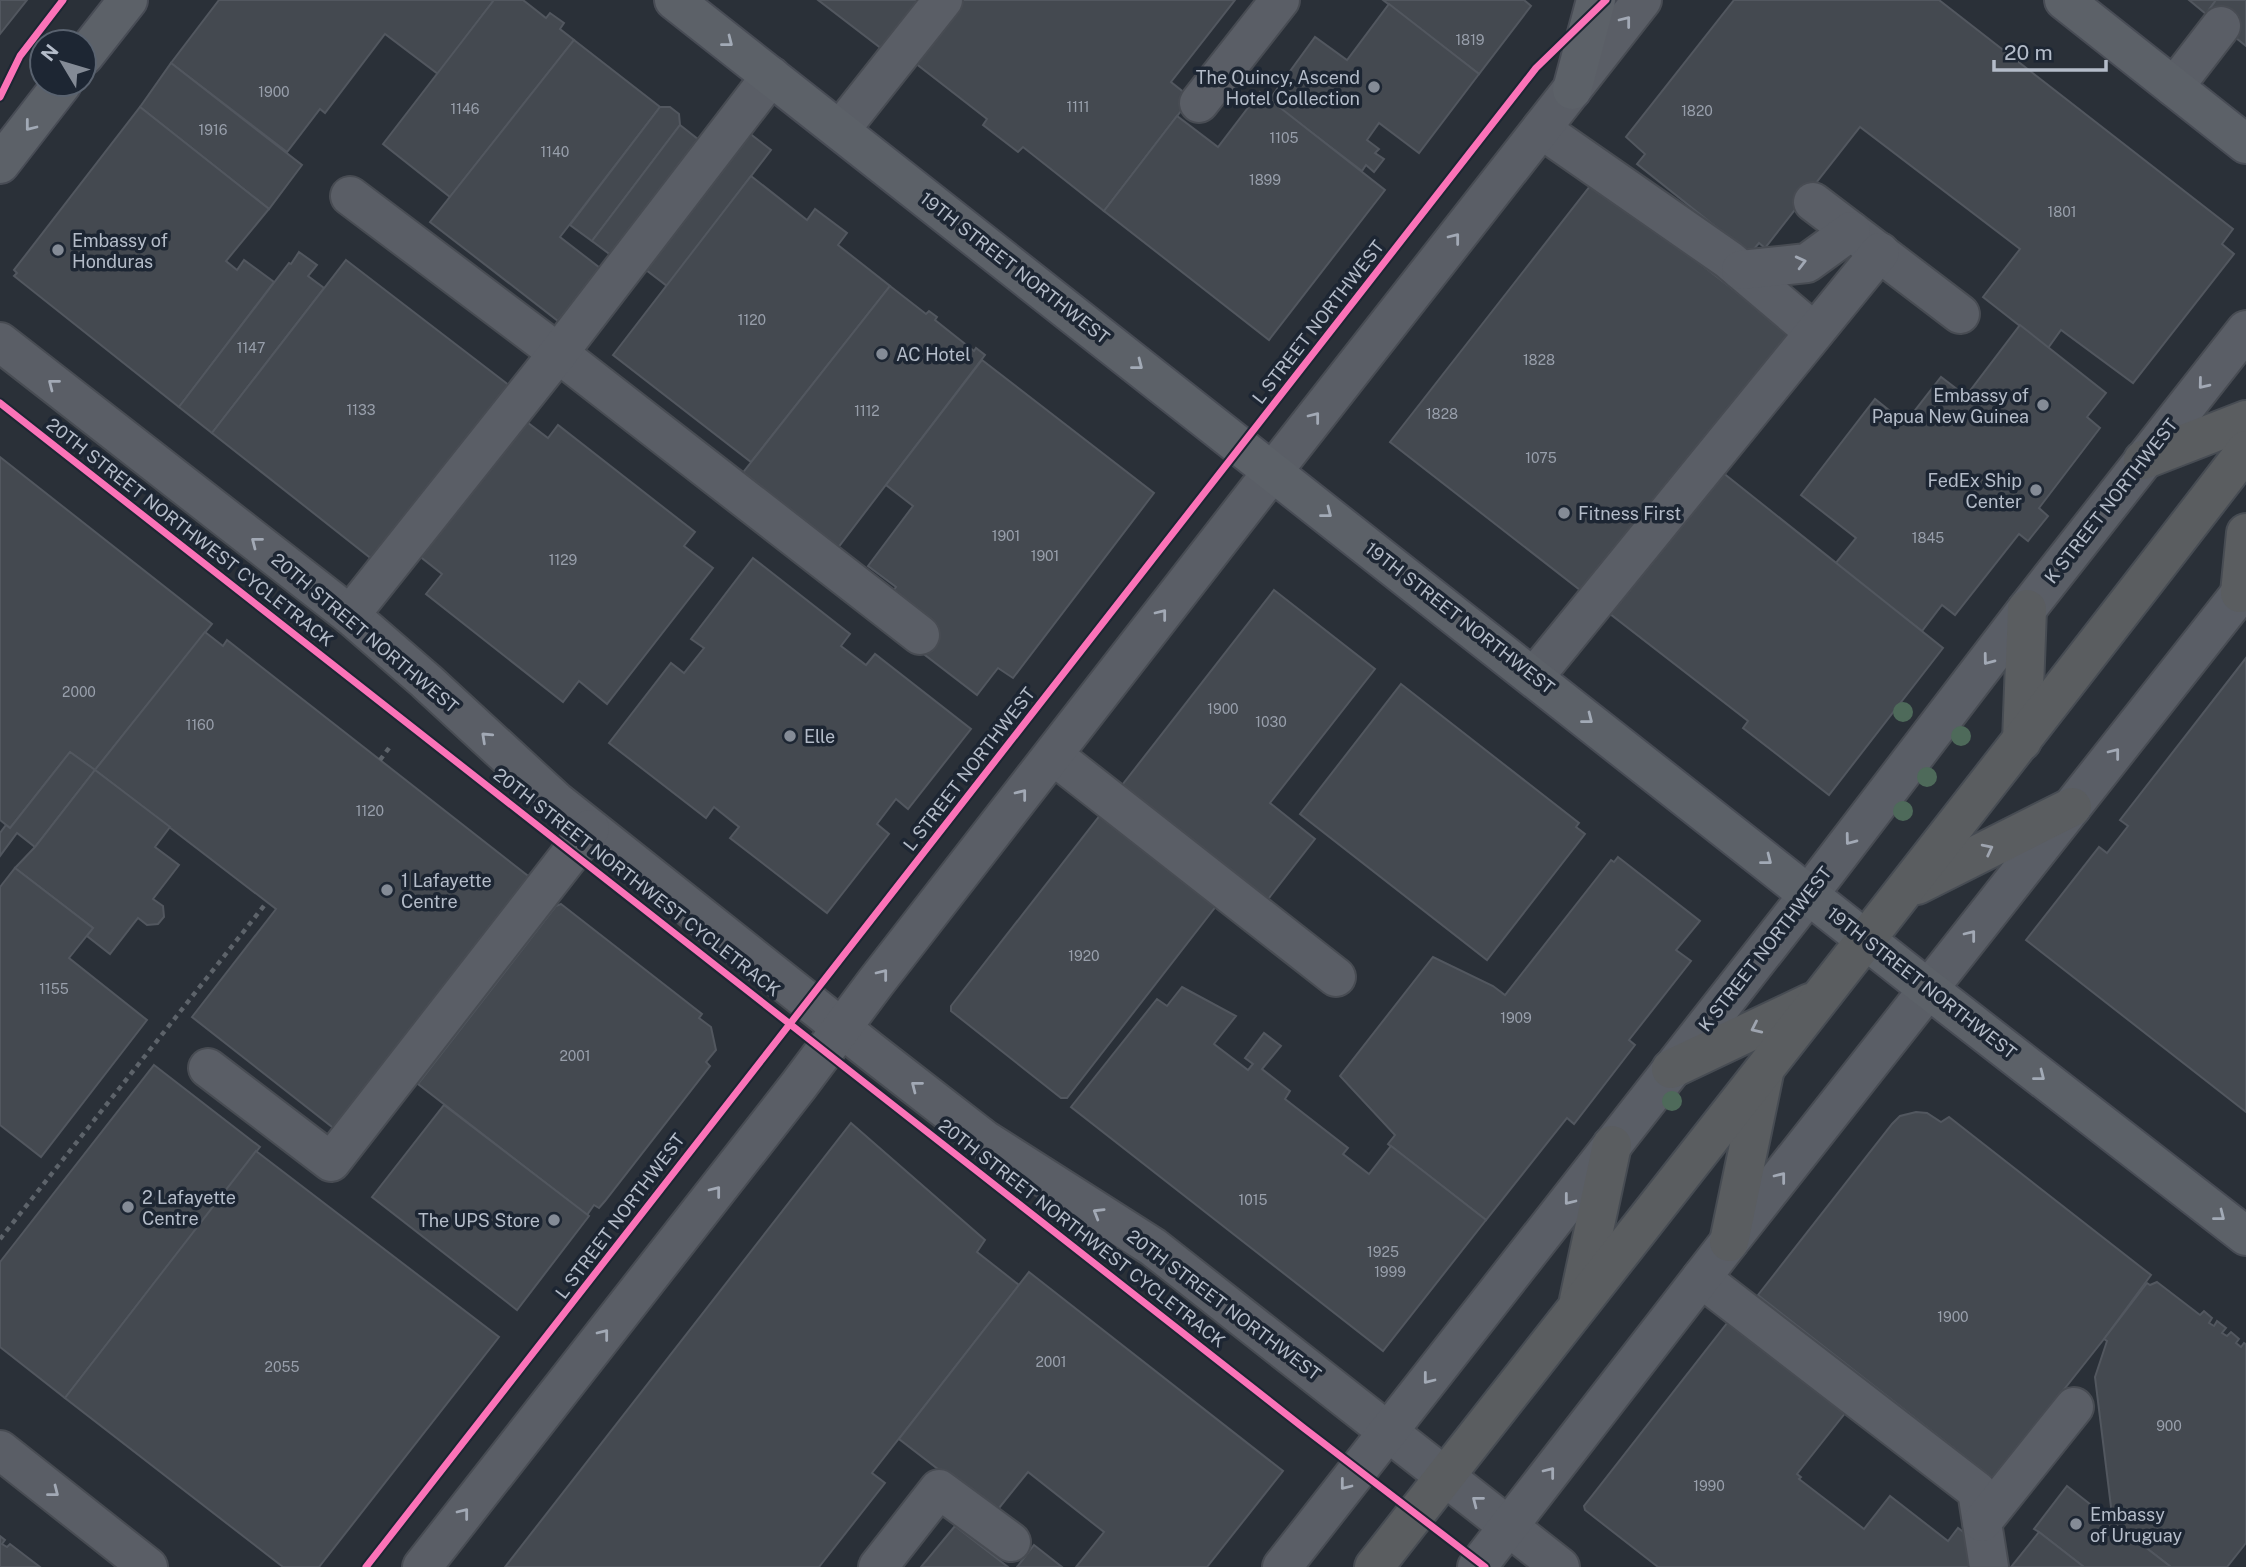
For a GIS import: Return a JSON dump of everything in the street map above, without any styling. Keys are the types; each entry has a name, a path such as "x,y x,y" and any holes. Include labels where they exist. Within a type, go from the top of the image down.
{"highway":[{"path":"2143,460 2246,420"},
{"path":"1371,1563 1445,1476 1577,1310 1766,1065 1906,891 2246,450"},
{"path":"2243,589 2246,533"},
{"path":"2022,741 2027,609"},
{"path":"1906,891 2072,807"},
{"path":"1671,1069 1818,999"},
{"path":"1729,1242 1766,1065"},
{"path":"1577,1310 1612,1145"}],"main road":[{"path":"98,38 128,0"},
{"name":"19TH STREET NORTHWEST","path":"674,0 1928,989 2246,1236"},
{"path":"1572,90 1596,0"},
{"path":"2064,0 2246,144"},
{"path":"0,164 51,98"}],"street":[{"path":"841,130 943,0"},
{"path":"1199,103 1280,0"},
{"path":"422,1567 1642,0"},
{"path":"2174,87 2221,26"},
{"path":"350,615 558,354 771,76"},
{"path":"1541,129 1741,270 1814,332"},
{"path":"351,196 920,635"},
{"path":"1813,202 1960,313"},
{"path":"1741,270 1807,262 1866,241"},
{"path":"1534,677 1814,332 1866,241"},
{"name":"K STREET NORTHWEST","path":"1282,1567 2246,330"},
{"name":"20TH STREET NORTHWEST","path":"0,342 350,615 416,672 556,802 842,1028 985,1140 1153,1247 1560,1567"},
{"path":"1477,1567 2243,589"},
{"path":"1053,755 1336,977"},
{"path":"208,1068 331,1162 590,829"},
{"path":"1701,1278 1977,1491 1989,1567"},
{"path":"1982,1522 2074,1407"},
{"path":"0,1450 149,1567"},
{"path":"878,1567 939,1489 1011,1542"}],"path":[{"path":"380,760 392,744"},
{"path":"0,1239 267,902"}],"building":[{"path":"0,0 27,0 0,34"},
{"path":"219,0 494,0 438,74 385,34 325,113 320,109 287,152 171,63"},
{"path":"494,0 523,0 546,18 550,13 564,23 560,29 574,40 450,197 383,144"},
{"path":"818,0 920,0 882,49"},
{"path":"955,0 1235,0 1171,82 1191,98 1104,211 1023,147 1018,152 983,125 987,119 910,59"},
{"path":"1383,0 1524,0 1531,6 1479,74"},
{"path":"1734,0 1939,0 2233,229 2222,244 2234,254 2133,383 2061,330 2048,348 1983,297 2020,249 1860,127 1765,248 1759,243 1750,254 1637,164 1645,154 1626,137"},
{"path":"2189,0 2216,0 2206,14"},
{"path":"2216,0 2246,0 2246,46 2206,14"},
{"name":"The Quincy, Ascend Hotel Collection","path":"1389,4 1479,74 1419,153 1379,123 1367,140 1379,149 1375,153 1384,159 1374,172 1366,165 1362,171 1269,100 1315,37 1347,60"},
{"path":"574,40 660,107 560,237 600,268 558,321 430,222"},
{"path":"171,63 302,165 269,209 140,107"},
{"path":"1260,92 1385,190 1269,340 1104,211 1177,116 1218,147"},
{"path":"140,107 269,209 226,261 237,270 244,260 274,282 179,407 14,276 17,273 14,270"},
{"path":"660,107 670,107 679,114 680,125 592,241 570,225"},
{"path":"680,125 699,140 612,256 592,241"},
{"path":"744,129 771,150 667,286 637,263"},
{"path":"751,176 807,220 815,209 847,233 838,245 890,286 751,462 613,355"},
{"path":"1594,181 1793,336 1589,597 1390,442"},
{"path":"299,252 317,265 308,276 324,288 212,433 179,407"},
{"path":"346,260 510,386 373,560 212,433"},
{"path":"890,286 926,314 929,311 937,317 935,320 974,351 976,348 985,355 837,549 741,475"},
{"path":"2020,325 2106,393 2087,417 2100,428 2039,508 2048,516 2028,541 2019,534 1955,615 1942,605 1922,631 1835,564 1856,538 1801,495 1875,399 1905,423 1941,377 1966,396"},
{"path":"982,360 1154,493 1013,678 998,668 977,695 912,645 891,594 896,587 868,566 913,506 886,485"},
{"path":"519,416 548,438 558,425 695,532 684,546 713,568 607,704 579,681 563,702 426,594 442,574 413,551"},
{"path":"0,457 212,624 95,770 70,752 10,828 0,820"},
{"path":"1722,472 1943,648 1829,795 1743,728 1748,721 1605,610"},
{"name":"Elle","path":"753,558 850,634 841,646 866,665 875,654 971,729 908,809 896,799 877,824 889,834 827,913 730,838 739,827 714,807 706,818 609,743 671,663 684,673 704,648 691,639"},
{"path":"1274,590 1375,669 1270,803 1315,839 1265,903 1119,789"},
{"name":"1 Lafayette Centre","path":"205,632 223,646 227,640 532,879 336,1130 192,1017 276,909 95,770"},
{"path":"2246,658 2246,1112 2026,940 2099,847 2107,853 2128,826 2120,820"},
{"path":"1401,684 1579,823 1576,827 1585,834 1487,960 1300,814"},
{"path":"70,752 95,770 35,847 17,833 0,856 0,833 6,825 10,828"},
{"path":"95,770 170,827 155,847 179,865 153,899 163,906 164,917 158,924 147,925 138,918 110,954 87,936 93,928 15,868 35,847"},
{"path":"1101,814 1217,905 1067,1098 1061,1098 951,1011 951,1006"},
{"path":"1618,857 1700,921 1676,950 1691,961 1629,1040 1635,1045 1574,1124 1567,1118 1486,1220 1388,1144 1395,1135 1340,1076 1433,957 1493,986 1505,995 1611,860 1614,862"},
{"path":"15,868 93,928 69,958 147,1020 41,1157 0,1125 0,887"},
{"path":"561,904 702,1014 699,1018 711,1027 716,1050 706,1062 710,1066 605,1201 599,1208 594,1205 587,1215 418,1084 556,906"},
{"path":"1182,987 1236,1016 1214,1044 1248,1070 1253,1064 1245,1058 1264,1033 1281,1046 1262,1069 1290,1091 1285,1099 1348,1148 1343,1154 1369,1174 1391,1146 1486,1220 1383,1351 1071,1107 1157,999 1167,1006"},
{"name":"2 Lafayette Centre","path":"154,1065 260,1147 65,1398 0,1347 0,1262"},
{"path":"444,1105 589,1216 517,1310 372,1197"},
{"path":"1916,1112 1927,1113 1941,1122 1949,1117 2151,1275 1993,1479 1758,1295 1892,1124 1900,1116"},
{"path":"851,1123 985,1240 977,1252 1019,1285 872,1473 885,1483 819,1567 505,1567"},
{"path":"256,1151 499,1337 319,1567 283,1567 65,1398"},
{"path":"1029,1272 1283,1471 1207,1567 1076,1567 1104,1532 1028,1472 995,1513 899,1439"},
{"path":"2157,1282 2200,1315 2204,1311 2212,1318 2209,1323 2214,1326 2217,1321 2226,1328 2222,1333 2227,1336 2231,1332 2239,1339 2236,1343 2241,1347 2246,1344 2246,1543 2227,1567 2171,1567 2109,1519 2112,1515 2095,1377 2107,1341 2104,1339 2147,1283 2150,1285"},
{"path":"1728,1322 1846,1412 1797,1474 1801,1477 1799,1479 1864,1529 1890,1496 1948,1541 1958,1528 1977,1542 1981,1567 1658,1567 1585,1510 1584,1506"},
{"name":"Embassy of Uruguay","path":"2067,1486 2171,1567 2084,1567 2034,1529"},
{"path":"955,1526 1008,1567 921,1567"},
{"path":"2039,1532 2084,1567 2011,1567"},
{"path":"0,1536 5,1540 2,1544 7,1547 10,1544 40,1567 0,1567"},
{"path":"1034,1545 1062,1567 1017,1567"}],"cycle path":[{"path":"0,97 20,56 63,0"},
{"name":"L STREET NORTHWEST","path":"366,1567 1536,68 1606,0"},
{"name":"20TH STREET NORTHWEST CYCLETRACK","path":"0,403 1305,1429 1485,1567"}],"place":[{"name":"The Quincy, Ascend Hotel Collection","path":"1374,87"},
{"name":"Embassy of Honduras","path":"58,250"},
{"name":"AC Hotel","path":"882,354"},
{"name":"Embassy of Papua New Guinea","path":"2043,405"},
{"name":"FedEx Ship Center","path":"2036,490"},
{"name":"Fitness First","path":"1564,513"},
{"name":"Elle","path":"790,736"},
{"name":"1 Lafayette Centre","path":"387,890"},
{"name":"2 Lafayette Centre","path":"128,1207"},
{"name":"The UPS Store","path":"554,1220"},
{"name":"Embassy of Uruguay","path":"2076,1524"}]}
